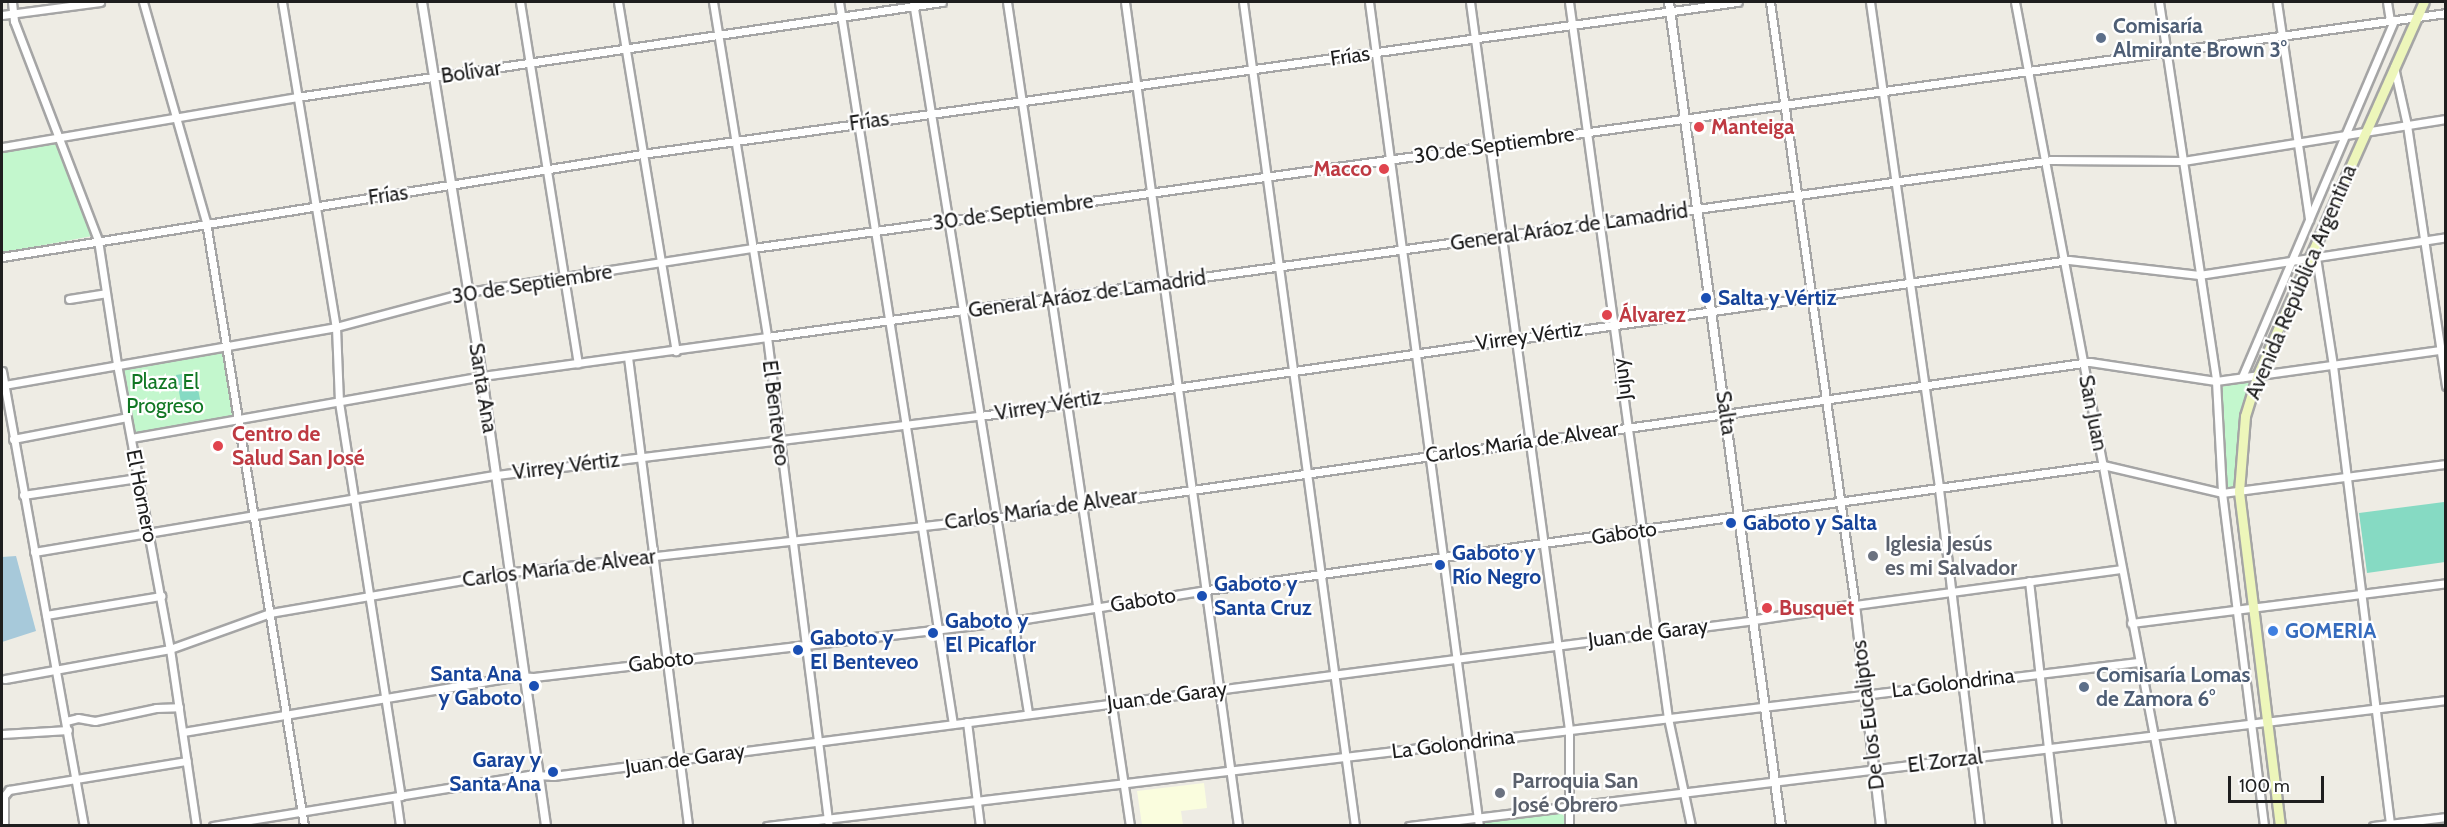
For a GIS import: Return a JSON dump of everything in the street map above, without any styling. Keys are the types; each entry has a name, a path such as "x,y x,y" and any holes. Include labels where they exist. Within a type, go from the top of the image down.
{"main road":[{"name":"Avenida República Argentina","path":"2280,825 2239,491 2245,416 2258,374 2313,257 2424,2"}],"street":[{"name":"El Hornero","path":"12,2 13,14 98,240 117,364 170,649 195,825"},
{"path":"2,15 100,2"},
{"path":"143,2 207,222 229,346 304,825"},
{"path":"282,2 336,327 339,402 384,696 400,825"},
{"name":"Santa Ana","path":"422,2 482,376 546,825"},
{"path":"520,2 578,363"},
{"path":"618,2 676,351"},
{"name":"El Benteveo","path":"712,2 766,337 828,821"},
{"path":"839,2 860,123 953,724"},
{"name":"Bolívar","path":"2,147 176,116 913,3 942,2"},
{"path":"1007,2 1036,209 1114,704 1130,825"},
{"path":"1125,2 1238,825"},
{"path":"1243,2 1355,825"},
{"path":"1369,2 1432,454 1479,825"},
{"path":"1470,2 1559,644 1569,729 1569,825"},
{"name":"Jujuy","path":"1569,2 1668,718 1691,825"},
{"name":"Frías","path":"2,257 207,222 548,171 735,140 1475,38 1572,24 1669,6 1738,2"},
{"path":"1770,2 1838,503 1855,605"},
{"path":"1870,2 1939,489 1980,825"},
{"name":"San Juan","path":"2015,2 2103,465 2138,663 2171,825"},
{"name":"Avenida República Argentina","path":"2159,2 2216,381 2222,493 2264,825"},
{"path":"2277,2 2309,222"},
{"path":"2387,2 2392,21"},
{"path":"913,3 1028,713"},
{"name":"Salta","path":"1669,6 1767,705 1781,825"},
{"name":"30 de Septiembre","path":"4,385 336,327 468,292 660,262 1390,158 1490,147 2445,13"},
{"name":"Avenida República Argentina","path":"2242,377 2347,135 2392,21"},
{"path":"2394,67 2407,125 2443,350 2445,386"},
{"name":"General Aráoz de Lamadrid","path":"131,438 482,376 2045,162 2183,161 2445,119"},
{"name":"Virrey Vértiz","path":"34,552 496,475 779,438 980,416 1293,369 1909,285 2063,261 2199,275 2445,237"},
{"path":"2313,257 2333,366 2345,477 2362,594 2390,824"},
{"path":"69,299 106,293"},
{"name":"Carlos María de Alvear","path":"5,679 170,649 270,613 367,594 511,573 996,518 1193,488 2083,363 2216,381 2443,350"},
{"path":"628,357 688,825"},
{"path":"2,371 84,825"},
{"path":"13,440 127,417"},
{"path":"2103,465 2222,493 2445,464"},
{"name":"Gaboto","path":"183,732 384,696 525,676 1013,621 1207,590 2103,465"},
{"path":"23,495 138,478"},
{"name":"Juan de Garay","path":"213,825 539,776 1221,690 2121,569"},
{"path":"2029,581 2057,825"},
{"path":"2131,623 2445,583"},
{"path":"46,615 160,596"},
{"name":"De los Eucaliptos","path":"1855,605 1881,825"},
{"name":"La Golondrina","path":"767,825 828,821 1231,769 1470,743 1866,693 2138,663"},
{"name":"El Zorzal","path":"1408,825 2445,700"},
{"path":"66,721 78,718 95,721 156,708 179,707"},
{"path":"967,722 980,825"},
{"path":"2,734 68,730"},
{"path":"4,823 5,792 76,778 187,761"},
{"path":"2373,825 2445,817"}],"shaded area":[{"path":"1204,783 1207,808 1181,811 1183,825 1142,825 1137,791"}],"green space":[{"path":"55,142 92,236 2,253 2,151"},
{"name":"Plaza El Progreso","path":"227,349 235,415 135,434 124,368"},
{"path":"195,372 201,405 182,408 176,375"},
{"path":"2250,379 2239,438 2235,489 2224,490 2218,388"},
{"path":"2444,502 2445,562 2367,573 2359,513"},
{"path":"1559,811 1564,816 1564,825 1483,826 1488,820"}],"water":[{"path":"16,556 36,631 2,642 2,557"}],"place":[{"name":"Comisaría Almirante Brown 3°","path":"2101,38"},
{"name":"Manteiga","path":"1699,127"},
{"name":"Macco","path":"1384,169"},
{"name":"Salta y Vértiz","path":"1706,298"},
{"name":"Álvarez","path":"1607,315"},
{"name":"Centro de Salud San José","path":"218,446"},
{"name":"Gaboto y Salta","path":"1731,523"},
{"name":"Iglesia Jesús es mi Salvador","path":"1873,556"},
{"name":"Gaboto y Río Negro","path":"1440,565"},
{"name":"Gaboto y Santa Cruz","path":"1202,596"},
{"name":"Busquet","path":"1767,608"},
{"name":"GOMERIA","path":"2273,631"},
{"name":"Gaboto y El Picaflor","path":"933,633"},
{"name":"Gaboto y El Benteveo","path":"798,650"},
{"name":"Santa Ana y Gaboto","path":"534,686"},
{"name":"Comisaría Lomas de Zamora 6°","path":"2084,687"},
{"name":"Garay y Santa Ana","path":"553,772"},
{"name":"Parroquia San José Obrero","path":"1500,793"}]}
